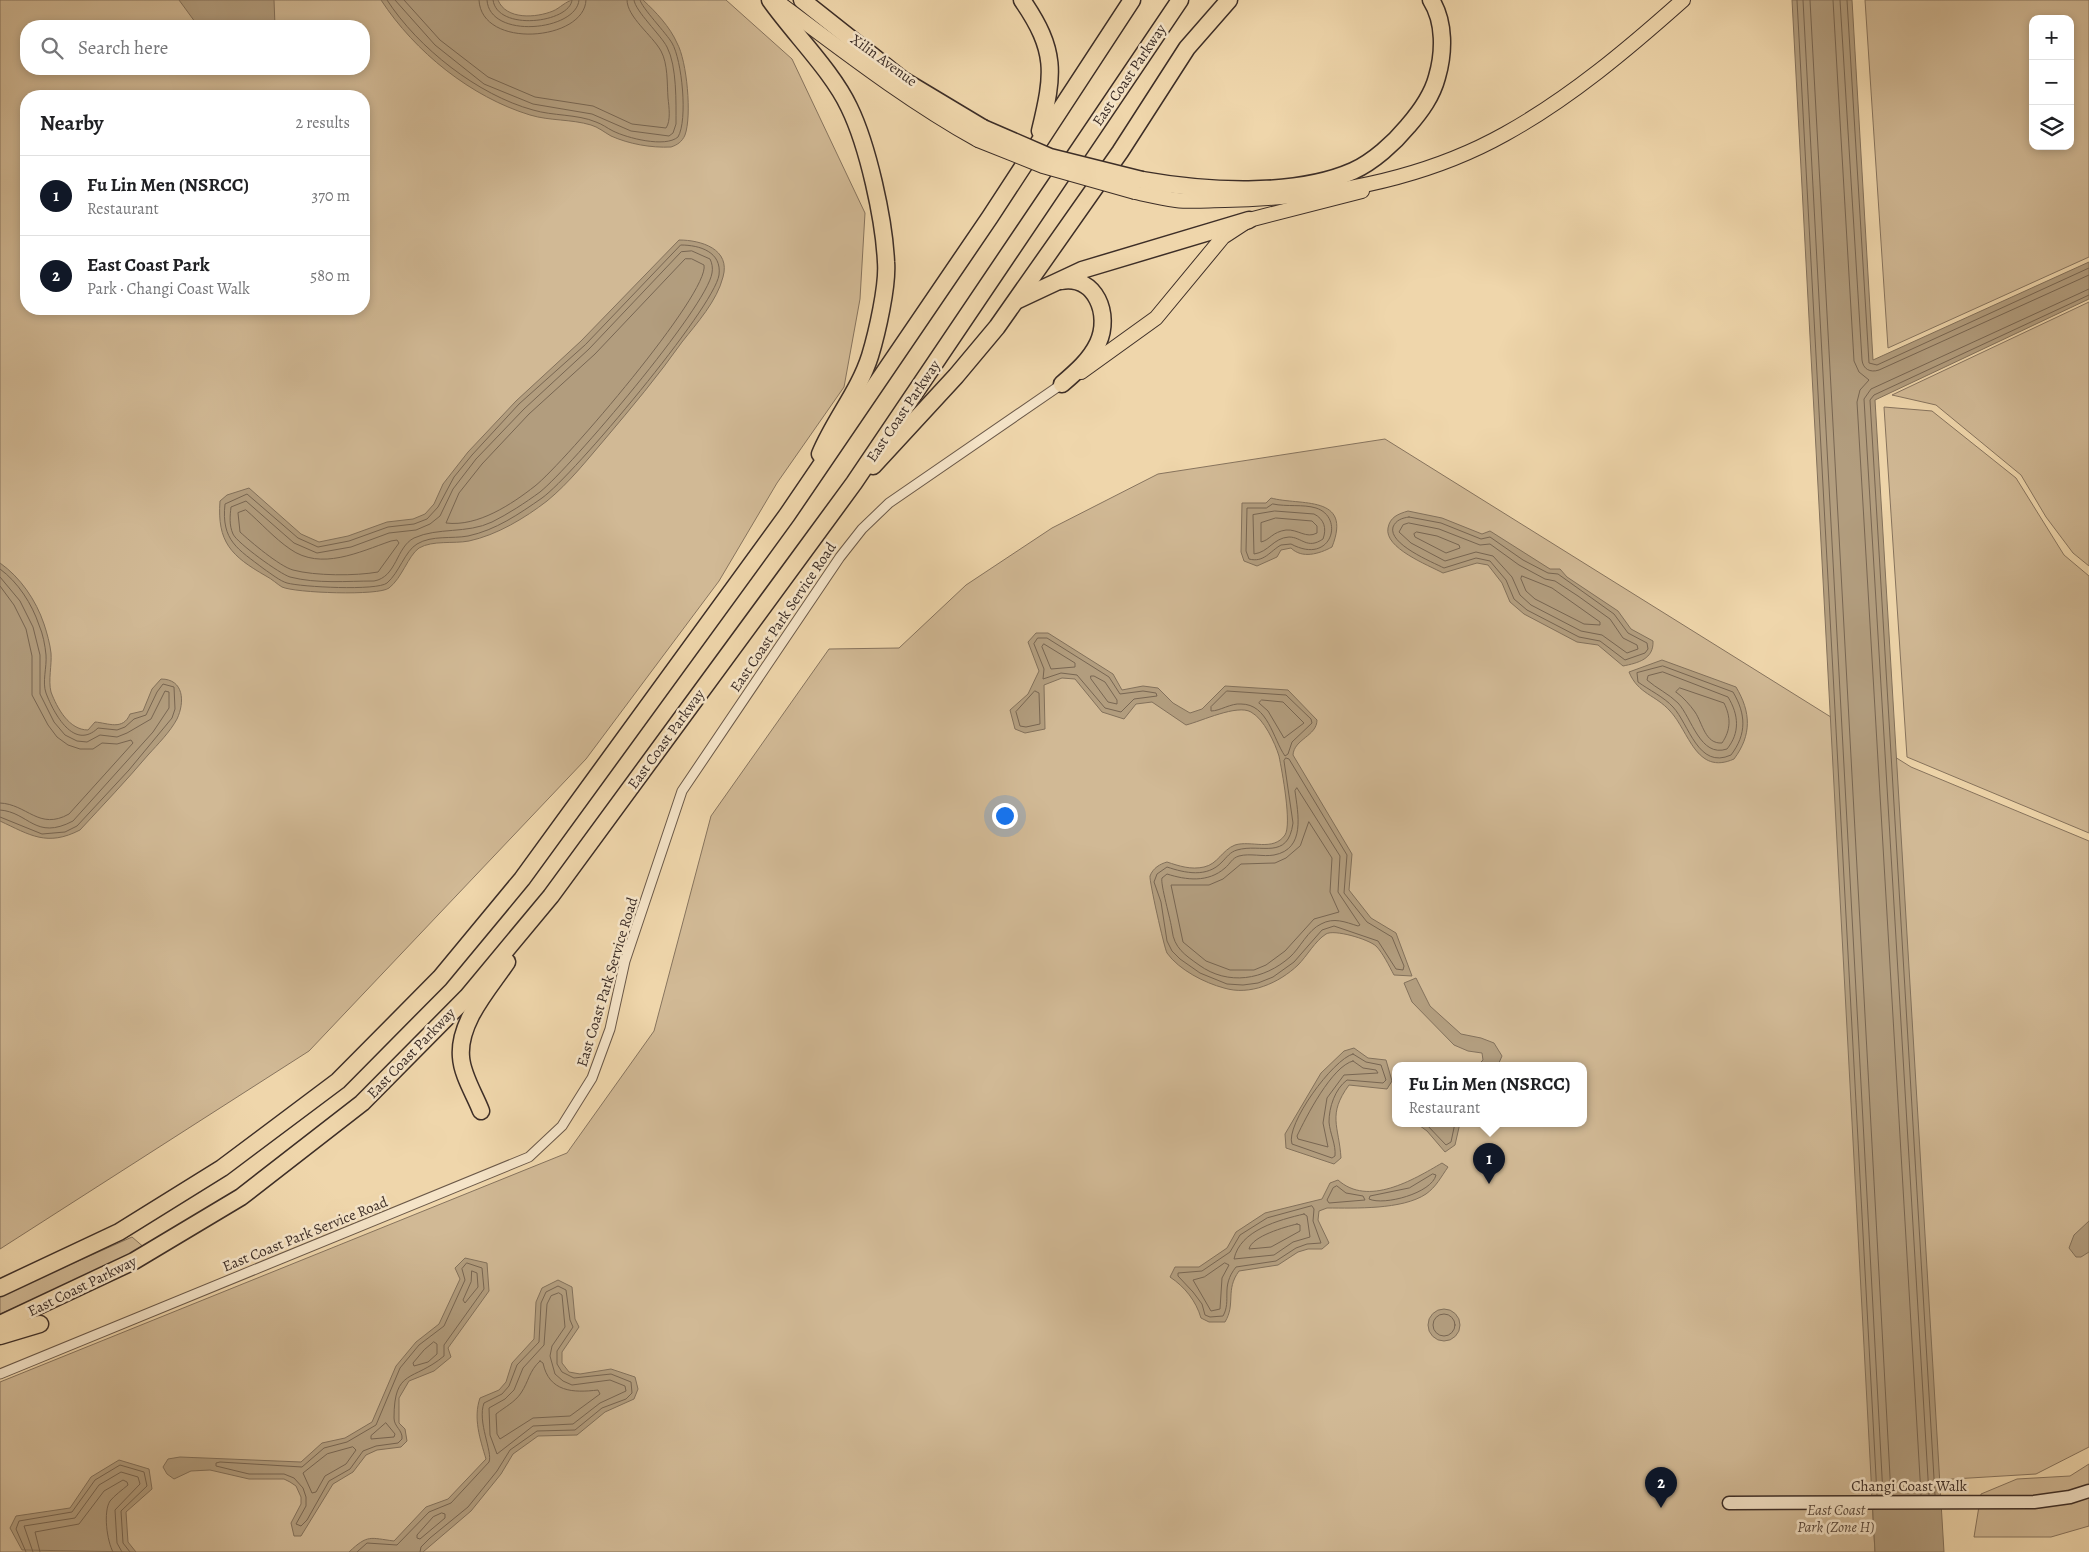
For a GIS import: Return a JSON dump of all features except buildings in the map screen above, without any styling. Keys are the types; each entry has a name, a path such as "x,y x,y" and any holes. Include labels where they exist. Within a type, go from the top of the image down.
{"highway":[{"path":"770,0 831,79 849,106 860,136 875,193 887,264 878,325 870,358 825,442 812,480"},
{"path":"802,0 903,80 980,134 1139,186 1256,188 1292,186 1325,181 1354,171 1403,132 1421,111 1434,89 1442,62 1442,35 1435,6 1431,0"},
{"path":"1022,0 1045,37 1051,80 1038,143"},
{"path":"0,1288 119,1232 222,1168 338,1080 440,978 522,879 812,480 1132,0"},
{"name":"East Coast Parkway","path":"0,1324 134,1261 241,1197 354,1109 467,997 552,896 854,483 1180,0"},
{"path":"854,483 884,458 950,383 1016,301 1120,152 1187,48 1229,0"},
{"path":"1016,301 1052,282 1120,258 1249,220"},
{"path":"1052,282 1066,280 1082,282 1094,294 1101,312 1101,332 1094,351 1062,384"},
{"path":"481,1112 461,1057 466,1026 552,896"},
{"path":"0,1336 40,1324"}],"main road":[{"name":"Xilin Avenue","path":"775,0 896,90 944,121 980,134"},
{"path":"1062,384 1156,318 1222,237 1249,220 1344,198 1413,174 1505,134 1570,92 1634,43 1683,0"},
{"path":"1139,186 1177,200 1271,199 1413,174"}],"street":[{"name":"East Coast Park Service Road","path":"0,1374 529,1157 544,1144 562,1126 592,1078 610,1029 625,961 682,791 840,557 862,529 889,503 1062,384"},
{"name":"Changi Coast Walk","path":"1729,1503 2034,1502 2070,1497 2089,1491"}],"green space":[{"path":"0,0 726,0 792,59 865,213 860,299 844,387 777,483 719,581 586,759 309,1051 0,1249"},
{"path":"1865,0 2089,0 2089,257 1888,348"},
{"path":"2089,302 2089,566 2073,553 2046,517 2021,475 1936,405 1892,395"},
{"path":"1884,407 1932,411 2016,478 2064,555 2089,576 2089,833 1907,757"},
{"name":"East Coast Park (Zone H)","path":"1385,439 1911,767 2089,841 2089,1447 2036,1474 1871,1484 1875,1552 0,1552 0,1382 567,1153 654,1031 711,816 829,649 899,648 966,585 1052,528 1158,474"},
{"path":"132,1237 146,1249 0,1314 0,1296"},
{"path":"2089,1464 2089,1526 2051,1537 1974,1537 1981,1494 2017,1479 2070,1476"}],"water":[{"path":"179,0 274,0 275,20 194,20"},
{"path":"381,0 498,0 502,7 514,14 530,16 553,11 573,0 643,0 667,26 681,51 686,75 688,102 685,135 679,143 671,147 640,145 618,139 591,125 538,117 508,107 487,97 446,70 410,37"},
{"path":"1792,0 1852,0 1873,360 2089,262 2089,299 1875,400 1944,1552 1875,1552"},
{"path":"679,240 705,244 723,259 723,277 716,295 654,379 591,455 555,494 529,514 490,535 469,541 430,544 419,548 394,584 389,588 370,592 319,592 282,587 244,562 229,546 221,527 220,501 227,495 249,488 301,534 319,542 348,536 387,522 413,519 425,514 434,504 443,484 468,452 516,401 581,341"},
{"path":"1271,498 1309,503 1330,510 1335,518 1337,530 1332,547 1322,552 1311,554 1300,553 1291,548 1281,550 1277,557 1257,566 1244,561 1241,552 1242,503 1266,503"},
{"path":"1408,511 1442,518 1482,534 1490,531 1550,569 1560,569 1567,577 1618,611 1631,629 1653,641 1651,652 1639,662 1623,666 1598,645 1577,642 1524,614 1510,602 1502,583 1488,565 1477,563 1443,573 1418,561 1400,549 1389,535 1388,528 1391,521 1395,516"},
{"path":"0,563 21,582 41,615 51,650 51,692 60,711 75,726 88,730 95,722 115,725 123,723 130,714 143,711 152,689 161,679 174,683 181,693 180,712 164,738 80,830 58,838 39,837 0,821"},
{"path":"1036,633 1048,633 1113,674 1122,690 1143,686 1158,688 1173,703 1190,713 1202,709 1225,686 1288,690 1317,720 1313,730 1297,745 1293,755 1352,854 1349,890 1371,918 1396,933 1412,976 1394,975 1381,952 1372,943 1336,933 1326,934 1322,937 1298,965 1282,977 1254,989 1234,990 1217,986 1193,975 1178,965 1165,948 1150,876 1157,867 1167,862 1190,868 1204,867 1213,863 1235,845 1274,843 1285,835 1287,829 1286,797 1279,756 1275,745 1265,726 1256,715 1245,710 1219,714 1186,725 1152,702 1136,704 1124,719 1102,712 1075,679 1062,678 1044,685 1045,729 1025,733 1015,729 1010,710 1028,694 1039,671 1028,642"},
{"path":"1662,660 1736,687 1745,705 1747,723 1744,741 1734,759 1721,763 1702,757 1670,711 1642,690 1629,672"},
{"path":"1416,978 1430,1006 1461,1034 1494,1043 1502,1056 1499,1062 1481,1062 1483,1060 1482,1053 1468,1051 1454,1045 1412,1002 1404,983"},
{"path":"1354,1048 1368,1058 1386,1060 1392,1081 1387,1089 1349,1085 1342,1095 1336,1113 1341,1158 1334,1164 1286,1148 1285,1134 1321,1073 1344,1051"},
{"path":"1422,1127 1459,1127 1455,1145 1445,1152"},
{"path":"1442,1163 1448,1167 1438,1182 1430,1191 1416,1199 1378,1207 1327,1208 1319,1211 1318,1220 1329,1243 1322,1249 1308,1249 1298,1252 1278,1265 1239,1271 1232,1284 1230,1309 1225,1322 1209,1322 1201,1318 1189,1295 1170,1277 1175,1267 1199,1267 1227,1248 1236,1232 1265,1213 1322,1199 1330,1183 1338,1180 1350,1188 1376,1191 1404,1183"},
{"path":"2089,1221 2089,1252 2081,1257 2076,1257 2069,1248 2074,1235"},
{"path":"465,1258 487,1263 489,1291 448,1348 451,1357 434,1371 409,1381 399,1398 399,1423 405,1429 407,1441 401,1447 377,1450 366,1455 353,1472 333,1484 301,1536 294,1536 291,1523 301,1504 301,1497 296,1486 284,1479 249,1479 210,1470 191,1471 174,1479 167,1474 163,1467 168,1459 180,1457 301,1462 322,1443 345,1438 372,1422 396,1366 416,1342 439,1324 460,1279 455,1268"},
{"path":"558,1280 572,1287 575,1319 579,1327 562,1352 562,1363 569,1372 580,1374 611,1369 635,1377 638,1389 634,1399 605,1412 577,1435 538,1436 513,1454 501,1474 471,1511 423,1552 349,1552 365,1540 380,1539 394,1541 426,1507 448,1499 486,1459 477,1421 480,1398 499,1390 506,1382 512,1363 534,1339 536,1302 542,1288"},
{"path":"1444,1309 1455,1314 1460,1325 1455,1336 1444,1341 1433,1336 1428,1325 1433,1314"},
{"path":"119,1460 149,1469 152,1489 126,1512 128,1542 136,1552 22,1550 10,1528 16,1516 70,1508 91,1477"}],"place":[{"name":"Fu Lin Men (NSRCC)","path":"1489,1184"},
{"name":"East Coast Park","path":"1661,1508"}]}
